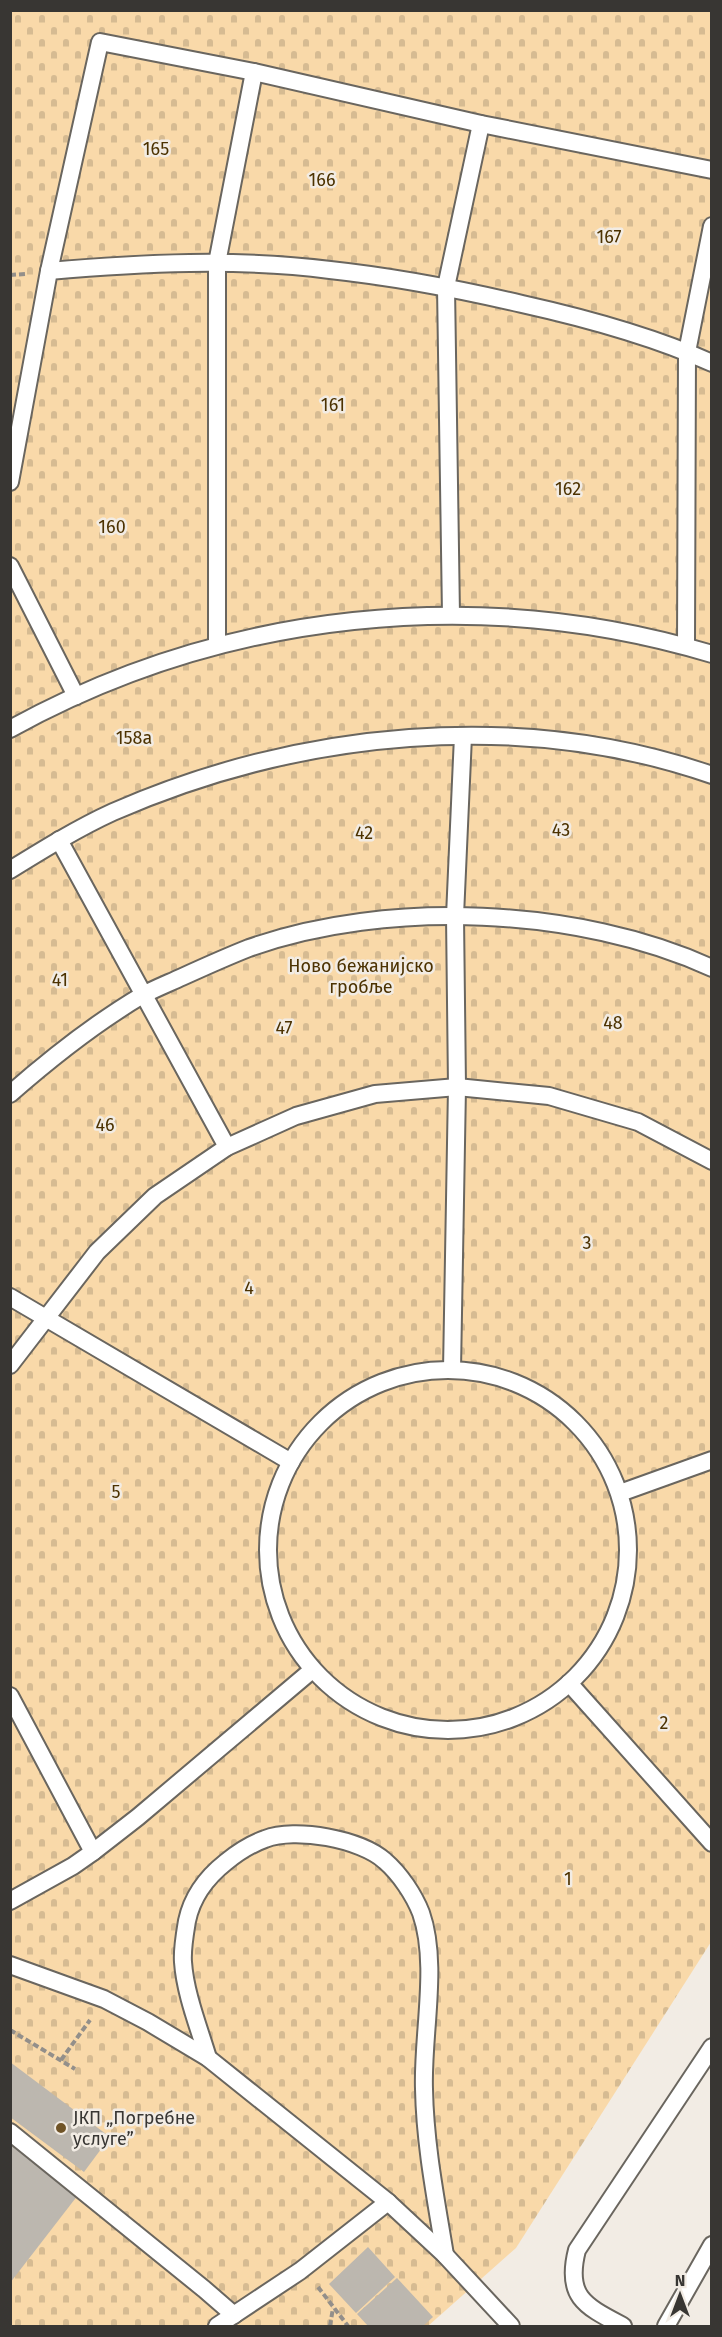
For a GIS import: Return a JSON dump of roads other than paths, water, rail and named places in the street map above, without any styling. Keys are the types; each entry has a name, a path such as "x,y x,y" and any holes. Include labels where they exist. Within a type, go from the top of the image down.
{"lane":[{"path":"10,482 49,271 100,42 254,72 481,124 711,170"},
{"path":"217,645 217,263 254,72"},
{"path":"451,615 446,287 481,124"},
{"path":"686,646 687,352 711,226"},
{"path":"49,271 132,264 217,263 328,269 446,287 566,314 687,352 711,363"},
{"path":"10,566 76,696"},
{"path":"10,729 41,711 147,667 217,645 310,626 451,615 507,617 572,622 686,646 711,654"},
{"path":"452,1370 457,1087 455,916 463,735"},
{"path":"10,870 58,840 112,813 158,794 212,775 296,753 366,742 463,735 567,742 622,751 711,775"},
{"path":"58,840 227,1147"},
{"path":"10,1094 80,1036 142,996 240,952 289,937 372,921 455,916 554,922 651,944 711,968"},
{"path":"10,1365 97,1252 155,1196 227,1147 296,1116 375,1095 457,1087 549,1096 638,1122 711,1161"},
{"path":"10,1297 291,1462"},
{"path":"452,1370 480,1372 532,1390 555,1405 576,1423 594,1444 609,1467 620,1493 628,1539 628,1567 621,1603 607,1638 585,1668 558,1694 527,1713 492,1726 446,1730 418,1729 382,1719 349,1702 311,1671 283,1626 274,1601 268,1574 267,1546 276,1492 291,1462 316,1426 356,1395 378,1384 427,1371 452,1370"},
{"path":"620,1493 711,1460"},
{"path":"10,1901 73,1866 93,1852 138,1817 311,1671"},
{"path":"569,1683 711,1843"},
{"path":"10,1696 93,1852"},
{"path":"208,2058 193,2008 183,1961 187,1920 198,1891 213,1872 235,1855 266,1838 301,1834 361,1846 384,1860 402,1879 420,1912 428,1944 424,2089 430,2170 445,2255"},
{"path":"10,1965 104,2000 148,2022 208,2058 388,2202 445,2255 511,2326"},
{"path":"623,2326 587,2305 577,2292 572,2271 577,2250 711,2047"},
{"path":"10,2132 234,2315"},
{"path":"217,2326 304,2267 388,2202"},
{"path":"666,2326 711,2245"}],"place":[{"name":"ЈКП „Погребне услуге”","path":"61,2128"}],"park label":[{"name":"165","path":"156,149"},
{"name":"166","path":"322,180"},
{"name":"167","path":"609,237"},
{"name":"161","path":"333,405"},
{"name":"162","path":"568,489"},
{"name":"160","path":"112,527"},
{"name":"158a","path":"134,738"},
{"name":"43","path":"561,830"},
{"name":"42","path":"364,833"},
{"name":"Ново бежанијско гробље","path":"361,976"},
{"name":"41","path":"60,980"},
{"name":"48","path":"613,1023"},
{"name":"47","path":"284,1028"},
{"name":"46","path":"105,1125"},
{"name":"3","path":"587,1243"},
{"name":"4","path":"249,1288"},
{"name":"5","path":"116,1492"},
{"name":"2","path":"664,1723"},
{"name":"1","path":"568,1879"}]}
